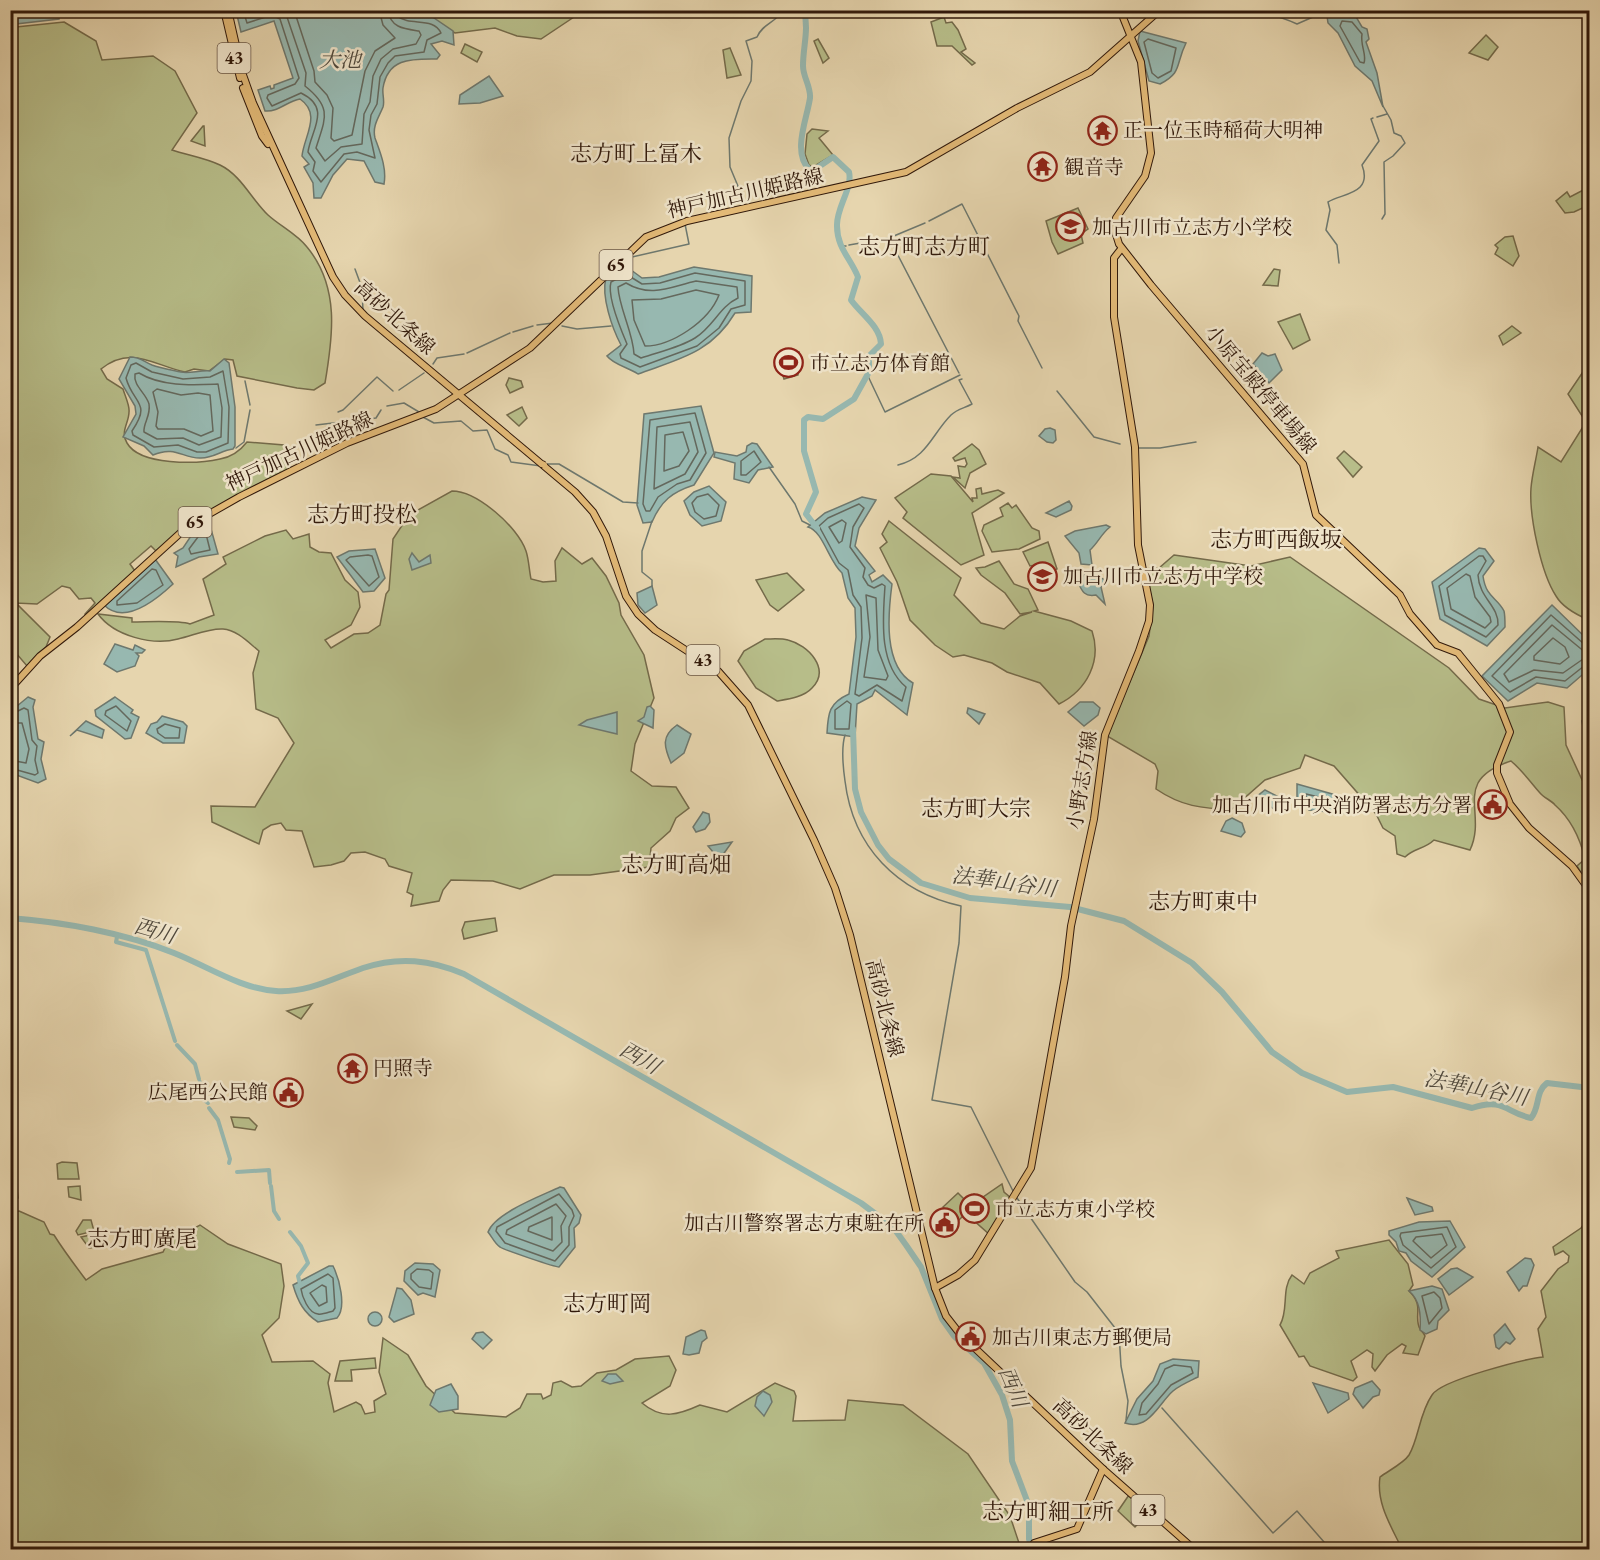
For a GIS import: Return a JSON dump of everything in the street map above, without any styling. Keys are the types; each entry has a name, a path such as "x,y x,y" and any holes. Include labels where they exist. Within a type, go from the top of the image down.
{"main road":[{"name":"高砂北条線","path":"226,10 233,56 248,105 262,136 277,153 340,290 361,312 575,492 603,530 626,596 638,614 655,630 723,675 740,693 754,715 814,840 843,911 942,1310 955,1329 1103,1468 1195,1550"},
{"path":"1120,10 1132,35 1143,75 1151,160 1142,182 1116,218 1115,231 1121,249"},
{"name":"神戸加古川姫路線","path":"10,689 40,656 84,620 173,539 202,517 356,439 421,417 458,395 530,348 646,237 687,221 906,172 1017,108 1090,72 1160,10"},
{"name":"小原宝殿停車場線","path":"1121,249 1300,459 1306,469 1316,515 1400,596 1410,614 1437,645 1458,653 1492,695 1510,732 1497,765 1497,773 1510,804 1529,828 1572,866 1590,891"},
{"name":"小野志方線","path":"935,1288 972,1264 1016,1195 1033,1160 1074,913 1090,841 1105,735 1145,636 1149,614 1138,545 1135,447 1119,360 1114,317 1114,258 1121,249"},
{"path":"1030,1547 1077,1529 1103,1468"}],"green space":[{"path":"572,10 574,17 541,39 517,36 495,28 455,33 419,13 411,16 401,11"},
{"path":"944,17 946,23 952,22 958,30 966,49 961,52 975,63 972,65 952,46 937,46 931,22"},
{"path":"64,22 96,41 102,60 153,56 175,71 197,113 172,150 209,160 227,169 268,215 303,242 318,262 325,279 332,330 325,383 314,390 237,376 233,360 225,359 209,371 194,369 185,372 132,358 122,358 101,369 107,379 123,389 129,410 125,439 134,450 144,456 170,461 198,462 228,457 239,451 247,442 284,445 291,468 207,512 156,551 151,546 130,564 135,571 88,616 85,614 95,603 91,598 79,599 70,588 62,586 37,604 16,603 50,637 46,647 27,666 10,646 11,33 16,27"},
{"path":"1486,35 1498,47 1488,60 1469,53"},
{"path":"818,39 829,58 823,63 814,41"},
{"path":"465,44 482,52 477,62 461,53"},
{"path":"730,48 741,75 727,78 723,50"},
{"path":"204,126 205,146 191,141"},
{"path":"812,129 828,131 819,138 833,155 813,167 809,165 805,154 807,134"},
{"path":"1589,187 1589,205 1574,212 1565,213 1556,201 1567,192 1570,197"},
{"path":"1078,208 1088,229 1081,234 1083,243 1058,254 1046,221"},
{"path":"1513,236 1519,256 1513,266 1495,254 1498,248 1495,245 1505,237"},
{"path":"1274,269 1280,270 1278,286 1263,285"},
{"path":"1300,314 1310,340 1293,349 1278,322"},
{"path":"1512,326 1521,333 1503,345 1499,336"},
{"name":"市立志方体育館","path":"799,352 798,375 784,379 777,354"},
{"path":"1589,363 1589,620 1566,608 1551,586 1537,544 1531,500 1538,447 1561,462 1586,422 1568,394"},
{"path":"509,378 521,381 523,387 510,393 506,385"},
{"path":"522,407 527,418 519,426 507,415"},
{"path":"972,444 979,450 986,464 970,473 965,488 953,477 960,478 958,466 965,467 967,464 965,458 955,461 953,458"},
{"path":"1344,451 1362,467 1353,477 1337,458"},
{"path":"931,474 951,476 973,502 972,498 977,498 976,489 981,488 982,494 998,490 1004,493 972,513 984,555 961,565 903,518 907,512 895,498"},
{"path":"452,491 473,497 506,521 526,551 531,579 543,582 556,581 555,561 562,548 582,564 592,558 606,576 619,603 621,615 644,655 654,698 635,744 631,771 652,786 676,787 689,808 676,818 670,831 651,848 649,867 590,875 554,875 520,889 493,881 451,880 443,890 439,901 411,906 413,895 407,892 412,873 389,866 385,859 365,852 351,853 344,861 314,867 302,831 286,830 281,823 263,830 259,844 212,822 211,806 255,807 294,743 278,718 256,709 253,673 259,651 238,634 223,629 168,641 146,640 114,628 98,614 132,618 132,622 190,624 214,615 203,579 226,564 223,557 265,536 286,530 293,539 309,534 310,547 319,552 331,553 345,580 358,592 360,607 351,625 325,640 331,648 354,634 368,633 380,625 386,594 389,590 393,539 409,515"},
{"name":"加古川市立志方中学校","path":"1008,503 1012,508 1016,505 1032,528 1039,531 1040,539 1019,549 992,552 982,531 984,525 1003,516 1000,508"},
{"path":"889,521 961,578 954,595 981,623 1004,629 1020,616 1032,612 1020,614 1005,593 981,575 976,568 999,561 1014,584 1028,589 1038,610 1034,611 1071,621 1092,631 1095,653 1090,674 1084,683 1069,698 1059,704 1040,683 1007,672 992,663 964,655 953,657 935,645 910,620 897,582 880,548 887,542 882,534"},
{"path":"1048,542 1057,569 1040,579 1035,565 1030,566 1023,552"},
{"path":"1174,555 1251,566 1290,557 1449,668 1479,699 1505,708 1548,702 1564,707 1566,745 1589,795 1589,886 1577,866 1585,859 1571,823 1511,761 1492,769 1481,778 1476,788 1474,836 1470,850 1434,840 1405,857 1397,854 1395,836 1383,828 1376,814 1334,766 1305,755 1300,768 1265,780 1232,809 1183,803 1156,789 1158,771 1155,764 1107,736 1149,636 1153,605 1145,569 1159,568"},
{"path":"787,573 804,590 778,611 770,605 756,580"},
{"path":"765,639 788,640 796,643 815,659 819,673 817,681 809,691 796,697 777,701 756,688 738,661 744,651"},
{"path":"495,918 497,931 464,939 462,930 465,922"},
{"path":"312,1004 301,1019 287,1011"},
{"path":"231,1117 249,1118 257,1126 255,1130 234,1127"},
{"path":"77,1163 79,1179 58,1179 57,1164"},
{"path":"16,1180 18,1198 11,1204 11,1181 13,1183"},
{"name":"市立志方東小学校","path":"1002,1184 1004,1192 1011,1198 989,1234 971,1218 973,1215 969,1210 956,1223 943,1207 958,1193 966,1201 974,1194 980,1199"},
{"path":"80,1186 81,1200 69,1197 68,1187"},
{"path":"19,1211 44,1222 50,1234 54,1235 86,1280 102,1269 163,1252 168,1242 200,1225 228,1244 281,1264 284,1286 279,1318 262,1335 272,1362 313,1361 330,1374 328,1383 334,1412 356,1402 361,1405 365,1414 375,1412 374,1401 386,1394 379,1372 383,1338 408,1355 426,1386 455,1413 506,1417 520,1408 527,1394 541,1394 543,1399 551,1395 553,1383 561,1381 572,1387 581,1386 597,1373 616,1370 635,1359 669,1356 676,1370 670,1386 642,1403 663,1414 677,1413 700,1405 727,1412 775,1383 794,1391 796,1396 793,1421 845,1420 848,1400 903,1405 968,1454 1010,1516 1021,1549 11,1549 10,1213"},
{"path":"1589,1218 1589,1549 1402,1549 1382,1505 1380,1477 1407,1458 1428,1402 1439,1389 1484,1371 1543,1357 1538,1329 1546,1317 1541,1291 1558,1269 1568,1262 1569,1256 1563,1251 1555,1255 1553,1247 1581,1228"},
{"path":"83,1220 91,1220 94,1231 78,1235 76,1231"},
{"path":"105,1232 107,1246 89,1248 81,1237"},
{"path":"1389,1240 1408,1264 1413,1285 1409,1291 1418,1306 1418,1324 1425,1336 1418,1355 1403,1353 1406,1346 1402,1344 1387,1355 1375,1371 1372,1367 1373,1354 1367,1350 1351,1361 1357,1377 1353,1381 1310,1366 1304,1356 1299,1357 1280,1325 1283,1319 1287,1287 1292,1275 1304,1284 1310,1273 1339,1258 1336,1251"},
{"path":"375,1358 376,1368 351,1370 352,1381 335,1381 340,1361"},
{"path":"1129,1495 1148,1513 1135,1527 1118,1511"}],"water":[{"path":"11,10 59,11 59,19 16,24 11,32"},
{"path":"1331,10 1341,15 1355,15 1362,27 1367,29 1369,39 1366,42 1377,73 1383,107 1372,81 1355,66 1338,33 1328,23 1327,16"},
{"name":"大池","path":"236,11 396,11 412,17 431,16 453,31 454,45 442,41 431,44 440,55 437,59 403,62 390,70 386,78 383,90 384,105 374,134 384,166 384,184 375,182 364,161 347,159 333,175 321,198 314,198 313,183 304,167 309,164 302,156 310,126 310,111 300,99 275,110 265,111 258,90 270,86 271,89 274,88 274,85 293,78 274,21 241,32"},
{"path":"1140,31 1186,43 1175,72 1160,84 1149,81 1138,41"},
{"path":"489,76 503,96 480,103 459,104 460,95"},
{"path":"627,267 642,278 659,277 694,267 752,276 751,312 735,313 715,337 693,353 638,374 613,362 607,356 621,345 606,303 606,278"},
{"path":"1262,353 1268,356 1275,354 1282,370 1269,383 1253,364"},
{"path":"130,357 139,358 159,367 184,372 210,371 224,359 229,363 235,407 235,446 233,449 206,458 195,458 168,451 153,455 144,446 123,437 136,414 135,406 119,379"},
{"path":"701,406 714,453 694,485 673,494 659,508 652,522 643,523 637,505 644,414"},
{"path":"1045,429 1055,430 1056,440 1053,443 1039,436"},
{"path":"752,443 757,444 773,467 758,470 749,483 734,479 735,463 714,457 715,452 737,456 746,452 747,446"},
{"path":"709,486 726,502 721,521 702,526 690,515 684,501 694,492"},
{"path":"862,497 876,500 859,528 855,546 875,571 869,575 872,582 883,575 892,584 889,624 892,652 896,665 913,683 907,715 875,690 872,696 857,704 855,737 827,733 831,709 837,701 849,694 856,637 855,608 848,598 842,573 833,562 818,534 808,527 825,513"},
{"path":"1069,501 1072,506 1071,510 1056,517 1046,513"},
{"path":"201,521 205,521 211,529 218,554 199,557 176,567 178,556 174,553 183,548"},
{"path":"1106,525 1110,527 1090,550 1092,565 1081,564 1079,553 1065,536 1075,531"},
{"path":"1479,548 1485,549 1494,561 1483,576 1484,583 1489,593 1501,606 1505,617 1505,627 1487,646 1440,619 1432,582"},
{"path":"375,549 385,578 374,591 363,592 337,557 349,551"},
{"path":"412,553 419,562 430,555 431,563 412,570 409,559"},
{"path":"155,559 173,584 150,603 131,612 112,611 104,605"},
{"path":"1094,573 1106,581 1101,587 1105,604 1096,595 1084,593 1078,582 1085,574"},
{"path":"652,586 657,605 645,613 638,605 637,593"},
{"path":"1552,605 1589,641 1589,669 1567,688 1537,683 1508,701 1482,676"},
{"path":"115,644 133,650 135,645 145,650 142,653 136,653 139,656 135,666 117,672 104,664"},
{"path":"28,697 35,700 33,707 38,739 44,742 41,759 46,779 38,783 11,773 11,711"},
{"path":"115,697 133,710 131,713 139,717 131,738 125,739 96,716 95,710"},
{"path":"1080,702 1093,702 1100,708 1098,715 1084,726 1068,712"},
{"path":"650,706 654,710 653,728 638,721 644,717 647,707"},
{"path":"968,708 985,714 979,724 967,713"},
{"path":"617,712 617,734 579,725 587,720"},
{"path":"162,716 183,722 187,726 184,743 163,743 146,733 151,724 157,722"},
{"path":"86,721 104,730 102,738 77,730 70,736"},
{"path":"1582,721 1589,721 1589,760"},
{"path":"677,725 691,734 684,753 671,763 665,742 668,733"},
{"path":"1297,784 1343,797 1355,805 1350,814 1309,810 1297,797"},
{"path":"1265,790 1279,797 1274,809 1256,797"},
{"path":"703,812 709,814 710,822 705,829 696,832 693,827"},
{"path":"1232,818 1242,823 1245,832 1241,837 1221,831 1226,821"},
{"path":"732,842 722,856 713,852 708,846"},
{"path":"560,1187 564,1188 581,1215 579,1223 574,1228 575,1247 559,1267 510,1251 497,1244 488,1232 492,1225 509,1212"},
{"path":"1407,1198 1432,1207 1433,1211 1415,1215"},
{"path":"1450,1221 1465,1247 1432,1277 1411,1261 1406,1253 1399,1251 1396,1242 1389,1235 1389,1231 1419,1222"},
{"path":"1525,1258 1531,1259 1534,1265 1527,1286 1523,1286 1519,1291 1507,1272"},
{"path":"415,1263 433,1264 440,1270 435,1297 423,1293 418,1295 404,1281 405,1271"},
{"path":"333,1266 338,1278 342,1300 340,1313 337,1318 318,1322 302,1307 293,1285"},
{"path":"1457,1268 1473,1277 1449,1295 1438,1279 1451,1269"},
{"path":"1432,1286 1442,1289 1449,1310 1438,1321 1437,1329 1426,1334 1420,1330 1419,1308 1416,1299 1409,1291"},
{"path":"397,1288 402,1289 411,1300 414,1314 394,1322 389,1317"},
{"path":"372,1312 378,1312 382,1319 378,1326 372,1326 368,1322 368,1316"},
{"path":"1505,1324 1515,1339 1510,1344 1506,1342 1499,1349 1496,1347 1494,1335"},
{"path":"701,1330 705,1331 707,1338 702,1342 699,1353 683,1354 686,1337"},
{"path":"483,1332 492,1340 483,1349 472,1339 476,1333"},
{"path":"1173,1359 1199,1361 1198,1377 1173,1391 1147,1420 1141,1423 1125,1423 1137,1399 1153,1381 1160,1364"},
{"path":"608,1374 616,1374 623,1381 610,1384 602,1381"},
{"path":"1372,1381 1380,1390 1379,1395 1373,1397 1363,1408 1353,1394 1355,1388"},
{"path":"1313,1383 1348,1393 1349,1399 1328,1413"},
{"path":"451,1384 458,1396 458,1409 439,1412 430,1405 436,1390"},
{"path":"763,1391 770,1395 772,1402 764,1416 755,1406 757,1397"}],"waterway":[{"path":"683,219 680,204 740,191 730,167 729,138 741,101 751,81 752,61 746,41 757,37 783,10"},
{"name":"法華山谷川","path":"804,10 806,32 803,66 810,98 802,135 802,154 809,169 814,170 833,157 849,172 849,185 837,219 839,241 858,277 851,300 874,326 881,344 869,356 869,372 854,399 823,419 808,417 804,420 804,451 816,492 806,514 817,528"},
{"path":"1246,10 1252,16 1269,15 1297,24 1313,17 1317,10"},
{"path":"1382,219 1385,214 1384,162 1405,143 1401,136 1394,133 1391,120 1383,106"},
{"path":"1377,117 1387,114"},
{"path":"1339,263 1337,245 1326,230 1330,210 1328,202 1355,191 1363,182 1362,165 1379,141 1371,119 1373,118"},
{"path":"929,221 962,204 1019,316 1018,321 1042,368"},
{"path":"849,245 889,238 925,223"},
{"path":"620,271 632,257 689,244 685,224"},
{"path":"889,238 959,373"},
{"path":"355,269 362,288 363,311"},
{"path":"537,325 553,323"},
{"path":"513,332 533,326"},
{"path":"562,326 577,329 611,326"},
{"path":"467,353 510,333"},
{"path":"433,364 437,358 464,354"},
{"path":"399,390 424,373"},
{"path":"867,374 885,412 960,375"},
{"path":"338,412 343,410 377,377 393,391"},
{"path":"898,465 916,457 951,415 972,404 959,380 962,379"},
{"path":"245,381 250,405"},
{"path":"1057,391 1094,437 1120,444"},
{"path":"387,406 404,403 419,412"},
{"path":"236,448 244,442 250,410"},
{"path":"316,425 376,418 381,410"},
{"path":"421,416 434,423 461,421 473,431 487,430 495,449 508,455 511,462 541,466"},
{"path":"1139,448 1160,448 1196,442"},
{"path":"546,464 559,464 623,502 638,503"},
{"path":"769,467 795,504 802,521 810,525"},
{"path":"652,521 642,551 642,572 652,580 652,586"},
{"name":"法華山谷川","path":"853,729 855,789 861,812 878,845 889,859 921,883 970,898 1070,907 1124,921 1192,963 1222,992 1272,1052 1302,1073 1347,1092 1393,1087 1472,1108 1498,1105 1531,1118 1536,1110 1541,1091 1547,1083 1590,1088"},
{"path":"845,735 843,746 845,781 850,805 868,846 898,878 917,890 961,906 959,943 932,1100 971,1107 1013,1191"},
{"name":"西川","path":"10,918 51,922 115,934 174,953 237,982 276,991 299,990 363,968 389,962 415,961 452,969 861,1203 893,1227 921,1267 942,1319 954,1336 984,1363 1002,1395 1010,1420 1012,1461 1029,1506 1029,1539 1032,1550"},
{"path":"117,937 116,942 146,950 175,1041"},
{"path":"177,1045 195,1064 199,1079"},
{"path":"200,1082 204,1100 208,1103"},
{"path":"209,1108 218,1120 230,1159 229,1163"},
{"path":"237,1172 269,1170 270,1183"},
{"path":"271,1186 274,1211 279,1219"},
{"path":"1017,1198 1075,1282 1087,1292 1119,1333 1121,1366 1128,1401 1126,1420"},
{"path":"290,1232 301,1246 308,1263 298,1276 300,1284"},
{"path":"1162,1408 1273,1533 1297,1511 1331,1550"}],"place":[{"name":"正一位玉時稲荷大明神","path":"1102,130"},
{"name":"観音寺","path":"1043,167"},
{"name":"加古川市立志方小学校","path":"1071,227"},
{"name":"市立志方体育館","path":"789,363"},
{"name":"加古川市立志方中学校","path":"1042,576"},
{"name":"加古川市中央消防署志方分署","path":"1493,805"},
{"name":"円照寺","path":"352,1068"},
{"name":"広尾西公民館","path":"289,1092"},
{"name":"市立志方東小学校","path":"974,1209"},
{"name":"加古川警察署志方東駐在所","path":"945,1223"},
{"name":"加古川東志方郵便局","path":"971,1337"}],"district":[{"name":"志方町上冨木","path":"636,153"},
{"name":"志方町志方町","path":"924,246"},
{"name":"志方町投松","path":"362,514"},
{"name":"志方町西飯坂","path":"1276,539"},
{"name":"志方町大宗","path":"976,808"},
{"name":"志方町高畑","path":"676,864"},
{"name":"志方町東中","path":"1203,901"},
{"name":"志方町廣尾","path":"142,1238"},
{"name":"志方町岡","path":"607,1303"},
{"name":"志方町細工所","path":"1048,1511"}]}
